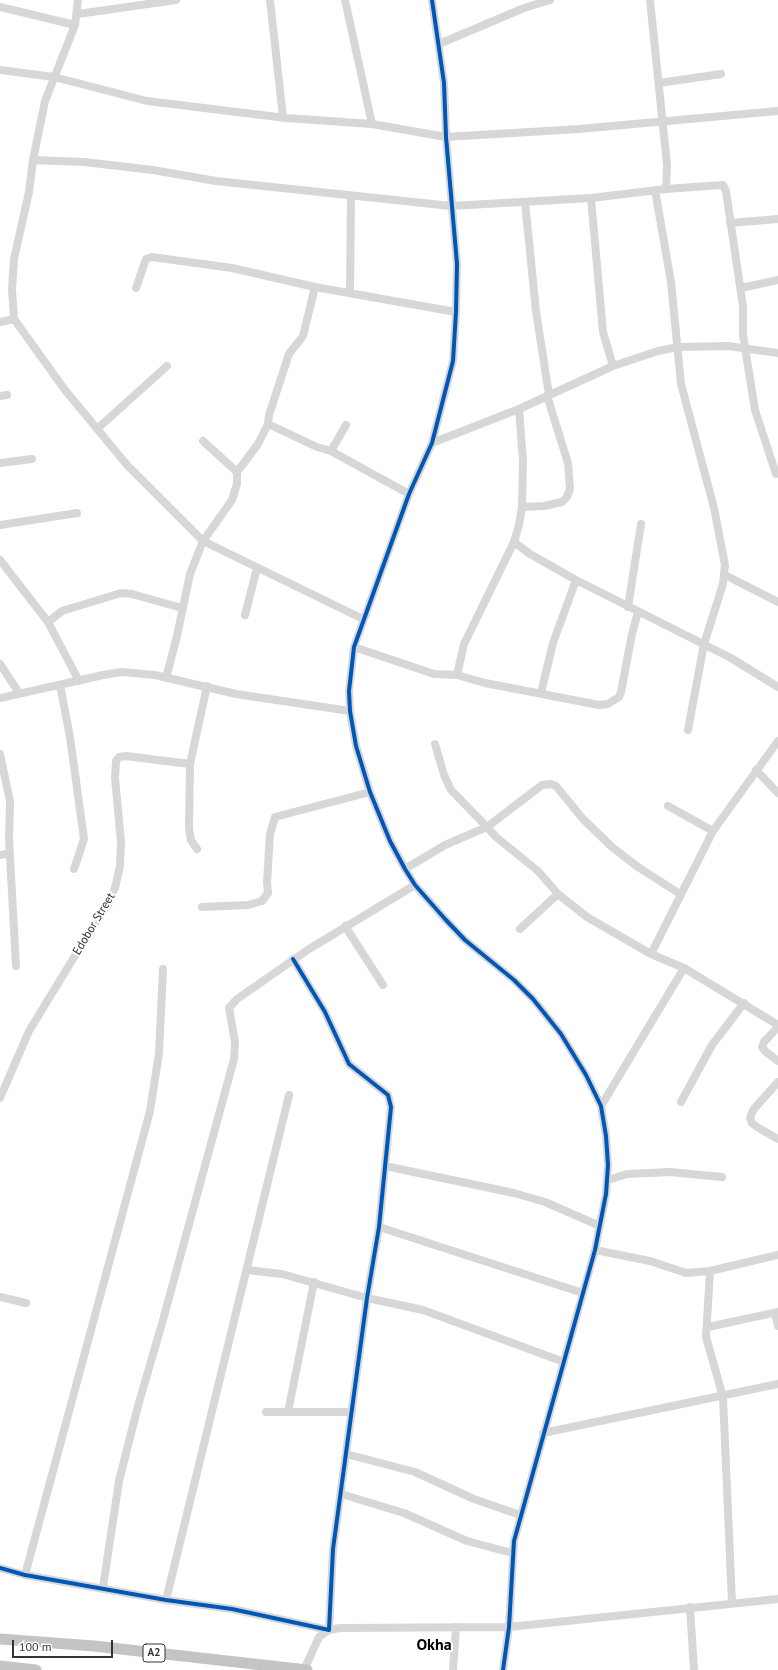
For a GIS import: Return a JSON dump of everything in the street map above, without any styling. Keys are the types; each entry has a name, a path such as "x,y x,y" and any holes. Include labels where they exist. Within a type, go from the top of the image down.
{"highway":[{"name":"A2","path":"0,1639 94,1646 307,1670"},
{"path":"1,1667 36,1670"}],"street":[{"path":"78,0 78,14 75,24 45,101 33,160 29,192 14,259 12,290 14,319 65,390 127,465 203,541 364,619"},
{"path":"78,14 176,0"},
{"path":"270,0 283,117"},
{"path":"345,0 372,124"},
{"path":"432,0 444,83 446,137 457,264 453,361 432,443 408,494 354,647 349,691 350,711 356,746 370,792 390,841 415,885 465,940 514,980 546,1014 574,1053 601,1106 606,1136 608,1180 595,1250 520,1515 512,1552 510,1627 503,1670"},
{"path":"439,44 524,8 550,0"},
{"path":"650,0 667,165 666,189"},
{"path":"0,7 75,24"},
{"path":"0,70 54,77 148,101 283,117 372,124 446,137 579,129 778,111"},
{"path":"659,82 721,74"},
{"path":"33,160 84,162 153,170 216,181 451,206 591,198 655,190 723,185 725,187 743,307 744,335 755,410 776,474"},
{"path":"655,190 671,282 681,384 714,508 722,548 725,575 704,644 688,730"},
{"path":"350,293 352,196"},
{"path":"591,198 603,332 613,366"},
{"path":"522,507 544,506 562,502 570,489 568,463 548,395 536,311 525,202"},
{"path":"730,223 778,219"},
{"path":"136,288 146,259 152,257 232,268 315,287 456,312"},
{"path":"740,288 778,280"},
{"path":"166,678 190,574 203,541 232,500 237,484 237,472 258,444 268,424 269,415 289,354 303,336 315,287"},
{"path":"0,322 14,319"},
{"path":"432,443 519,409 613,366 648,354 678,347 746,348 778,353"},
{"path":"98,429 167,366"},
{"path":"457,675 464,644 514,542 522,507 523,461 519,409"},
{"path":"268,424 317,447 332,451 408,494"},
{"path":"332,451 346,425"},
{"path":"202,441 237,472"},
{"path":"0,464 32,459"},
{"path":"0,525 77,513"},
{"path":"628,607 641,524"},
{"path":"514,542 530,554 576,580 731,658 778,687"},
{"path":"0,560 48,622 79,681"},
{"path":"245,615 257,568"},
{"path":"725,575 778,602"},
{"path":"541,693 553,643 576,580"},
{"path":"48,622 62,611 121,593 132,594 182,608"},
{"path":"354,647 434,674 457,675 599,705 614,702 621,692 632,634 638,612"},
{"path":"0,664 19,693"},
{"path":"0,698 122,672 155,675 236,694 350,711"},
{"path":"60,685 70,737 84,839 74,869"},
{"path":"197,849 192,840 189,828 190,764 207,686"},
{"path":"651,954 713,831 778,740"},
{"path":"435,744 444,775 451,790 496,837 538,871 558,894 587,917 651,954 684,968 744,1003 778,1026 764,1042 762,1047 778,1061"},
{"path":"0,754 10,801 13,941 16,966"},
{"name":"Edobor Street","path":"0,1098 28,1031 98,918 108,905 115,888 120,866 121,842 115,778 116,761 118,757 126,756 190,764"},
{"path":"756,770 778,793"},
{"path":"405,869 445,845 487,826 542,785 551,784 556,786 583,819 613,848 638,867 680,894"},
{"path":"202,907 248,904 262,901 268,893 267,883 270,834 275,816 370,792"},
{"path":"668,806 713,831"},
{"path":"0,855 10,853"},
{"path":"103,1587 121,1473 138,1406 164,1320 234,1059 235,1042 229,1015 229,1008 237,999 293,959 345,926 415,885"},
{"path":"520,929 558,894"},
{"path":"345,926 383,985"},
{"path":"293,959 324,1012 349,1064 388,1096 391,1107 379,1227 367,1298 334,1549 329,1630"},
{"path":"601,1106 684,968"},
{"path":"25,1575 150,1111 159,1053 163,969"},
{"path":"680,1102 712,1045 744,1003"},
{"path":"778,1082 753,1110 750,1118 752,1123 757,1127 778,1139"},
{"path":"166,1600 290,1096"},
{"path":"385,1166 514,1193 545,1202 600,1226"},
{"path":"608,1180 627,1174 670,1172 722,1177"},
{"path":"379,1227 583,1293"},
{"path":"595,1250 650,1261 686,1273 710,1271 778,1255"},
{"path":"247,1270 274,1273 314,1282 367,1298 423,1310 564,1362"},
{"path":"710,1271 707,1321 708,1327 706,1337 723,1397 732,1603"},
{"path":"288,1412 314,1282"},
{"path":"0,1297 26,1303"},
{"path":"708,1327 778,1312"},
{"path":"778,1312 776,1317 778,1326"},
{"path":"543,1433 723,1397 778,1384"},
{"path":"266,1412 352,1412"},
{"path":"346,1454 415,1472 474,1499 520,1515"},
{"path":"341,1494 397,1510 467,1541 512,1552"},
{"path":"0,1568 25,1575 103,1587 166,1600 232,1609 329,1630 340,1628 397,1626 510,1627 778,1599"},
{"path":"690,1607 694,1670"},
{"path":"453,1670 456,1627"},
{"path":"304,1670 319,1637 329,1630"}],"cycle path":[{"path":"432,0 444,83 446,137 457,264 453,361 432,443 409,494 354,647 349,691 350,711 356,746 370,792 390,841 405,869 415,885 445,919 465,940 514,980 533,999 561,1034 586,1075 601,1106 606,1136 608,1165 606,1194 595,1250 514,1541 509,1627 503,1670"},
{"path":"0,1568 25,1575 166,1600 232,1609 329,1630 333,1549 367,1298 379,1227 391,1107 388,1095 349,1064 325,1012 293,959"}],"district":[{"name":"Okha","path":"434,1645"}]}
